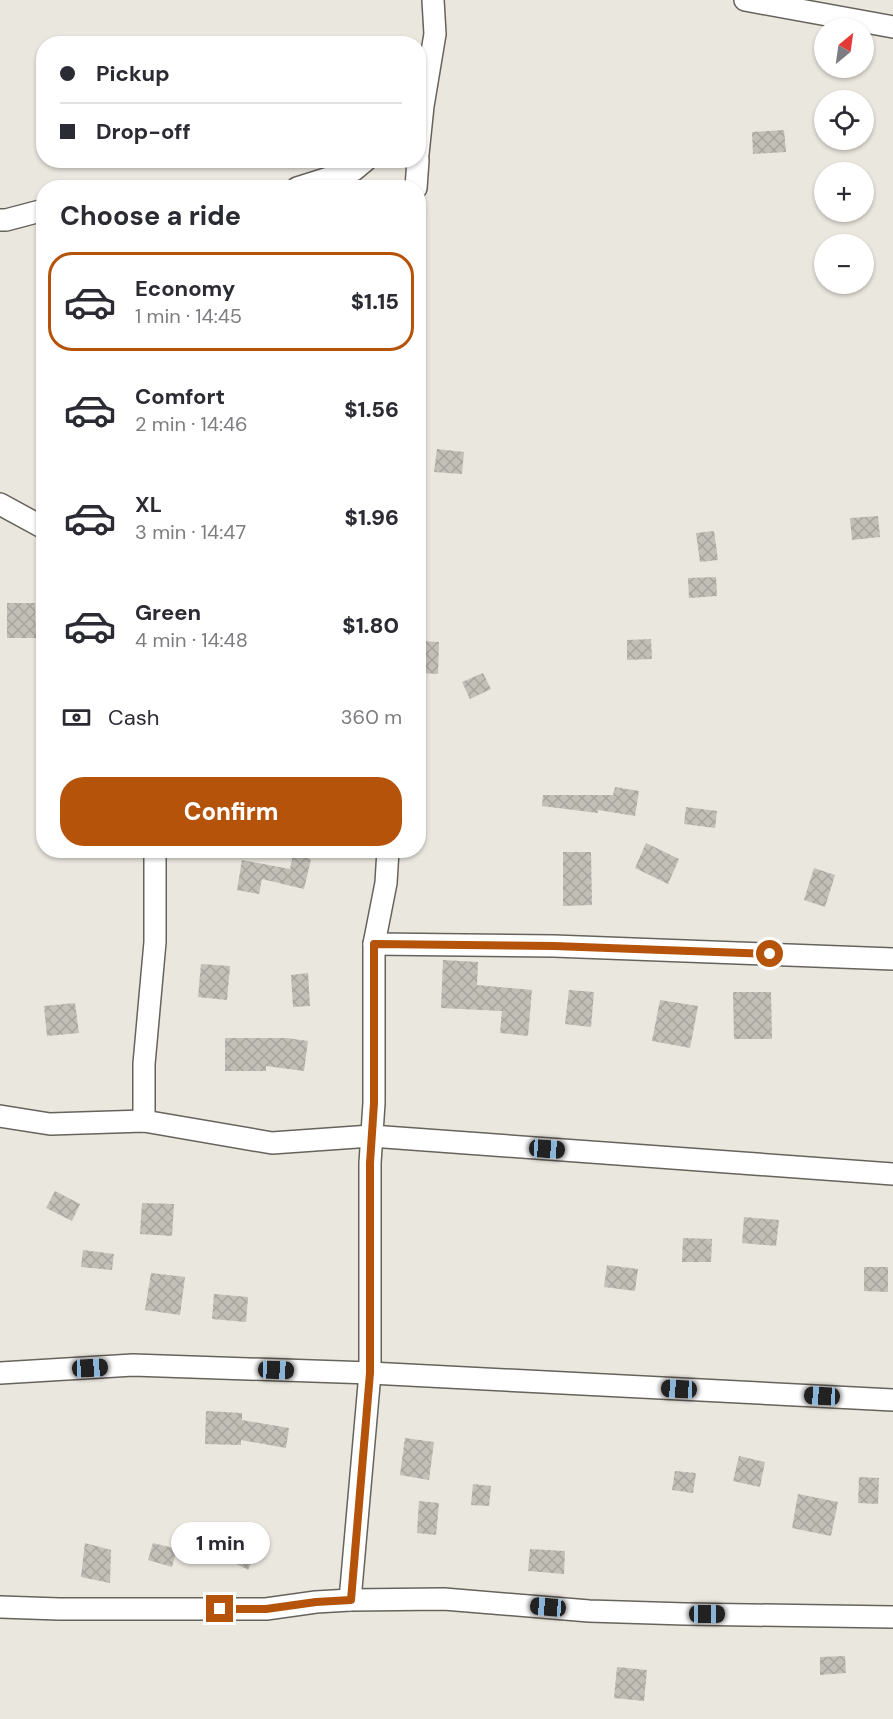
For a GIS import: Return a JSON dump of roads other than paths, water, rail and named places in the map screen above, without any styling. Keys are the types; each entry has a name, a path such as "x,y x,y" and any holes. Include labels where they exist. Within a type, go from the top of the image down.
{"street":[{"path":"426,82 435,34 434,0"},
{"path":"745,0 893,27"},
{"path":"322,180 356,168"},
{"path":"0,220 36,212"},
{"path":"0,504 36,524"},
{"path":"144,1121 144,1064 155,942 155,858"},
{"path":"351,1600 370,1373 374,944 386,883 388,858"},
{"path":"374,944 554,946 893,959"},
{"path":"0,1116 50,1124 144,1121 272,1143 371,1136 893,1174"},
{"path":"0,1373 134,1365 370,1373 893,1400"},
{"path":"0,1607 266,1609 351,1600 444,1599 589,1611 893,1617"}]}
